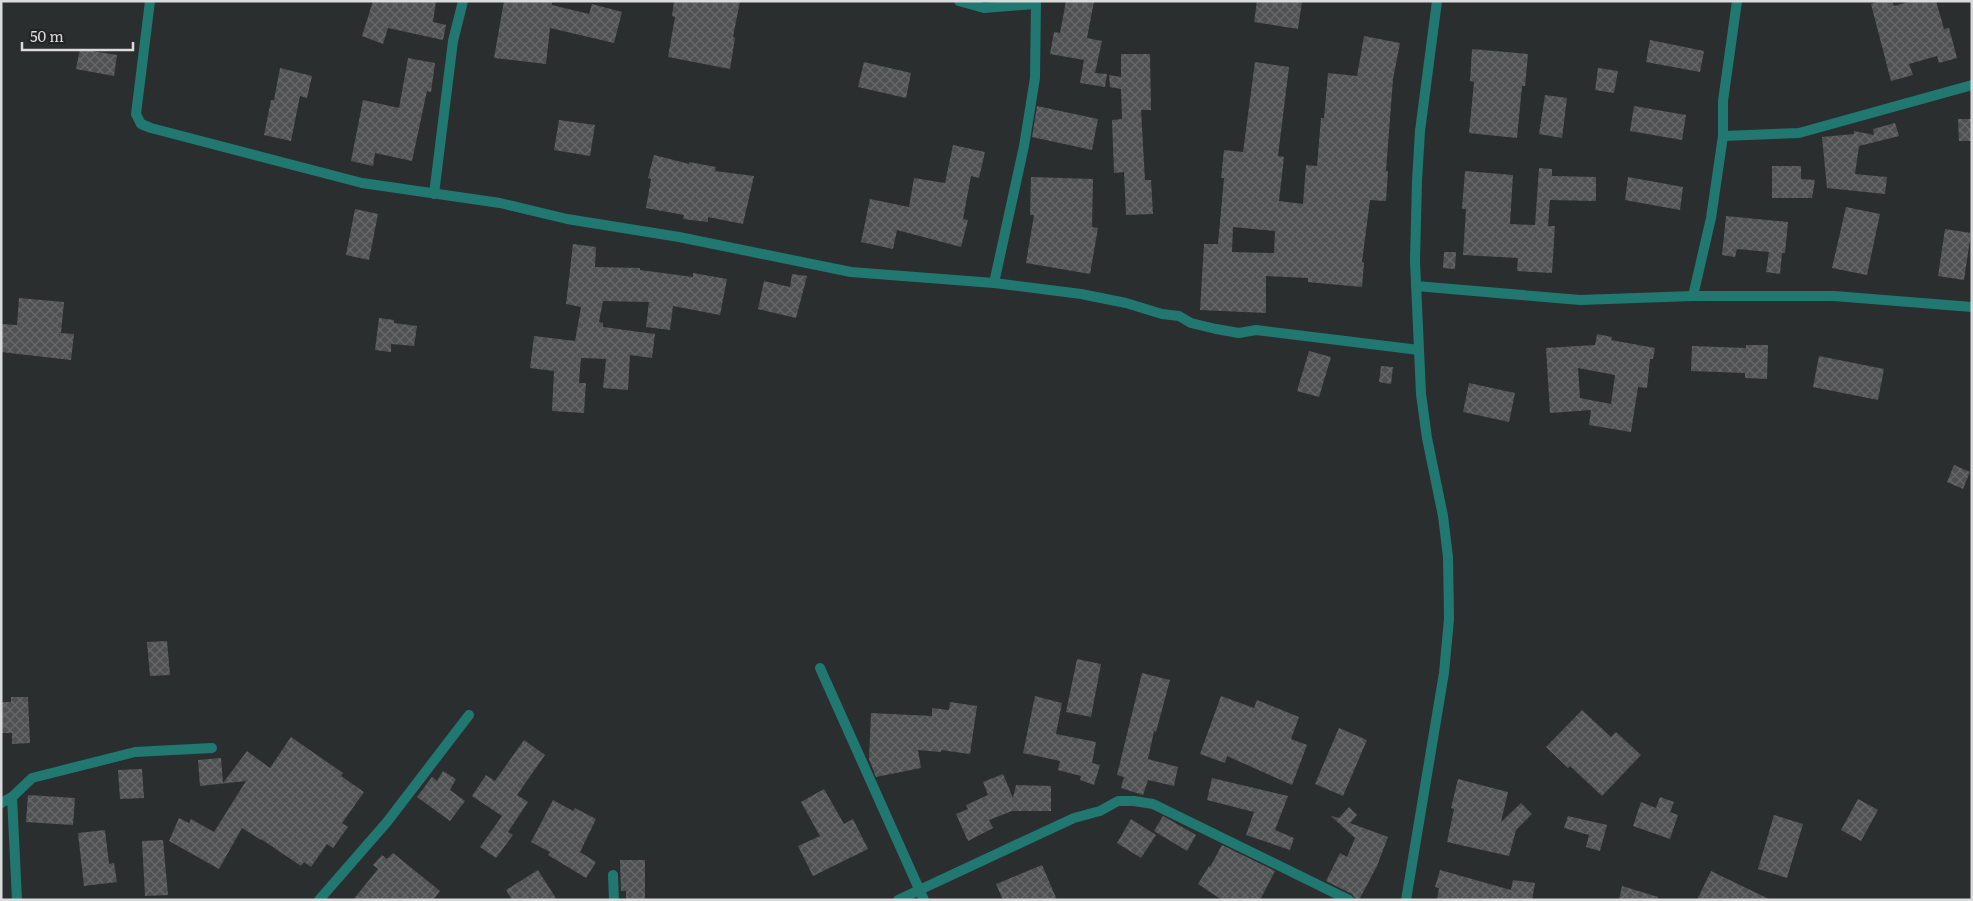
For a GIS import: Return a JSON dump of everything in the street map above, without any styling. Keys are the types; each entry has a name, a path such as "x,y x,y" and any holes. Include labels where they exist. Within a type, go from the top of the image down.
{"street":[{"path":"150,1 136,114 141,124 151,128 362,182 500,203 567,219 679,238 851,272 994,283 1081,294 1126,302 1162,314 1179,316 1192,323 1239,333 1256,330 1419,350"},
{"path":"434,194 453,41 463,1"},
{"path":"959,1 984,8 1036,2 1034,78 1024,146 994,283"},
{"path":"1406,900 1444,673 1449,619 1447,548 1443,516 1426,438 1421,394 1416,286 1416,190 1419,139 1437,1"},
{"path":"1693,296 1712,218 1722,136 1723,101 1738,1"},
{"path":"1722,136 1799,133 1972,85"},
{"path":"1416,286 1580,300 1693,296 1834,296 1972,307"},
{"path":"820,668 924,900"},
{"path":"320,900 386,822 469,715"},
{"path":"1,803 12,797 32,778 135,752 212,748"},
{"path":"12,797 17,900"},
{"path":"898,900 1074,818 1100,810 1118,801 1153,804 1350,900"},
{"path":"613,875 614,900"}],"building":[{"path":"373,1 436,1 433,22 446,25 443,40 388,28 383,44 362,36"},
{"path":"504,1 552,1 552,5 589,14 592,4 622,12 614,43 550,28 546,64 494,58"},
{"path":"674,1 740,1 733,37 735,38 730,69 668,57 675,17 672,16"},
{"path":"1066,1 1094,1 1087,38 1102,41 1095,73 1107,74 1105,87 1080,83 1084,60 1050,54 1054,32 1060,33"},
{"path":"1257,1 1302,1 1298,29 1254,22"},
{"path":"1880,1 1892,1 1894,6 1912,1 1936,1 1944,29 1949,28 1957,58 1939,63 1937,56 1909,64 1913,75 1891,81 1871,4"},
{"path":"1364,36 1400,43 1393,79 1386,171 1388,171 1386,201 1370,200 1362,262 1364,263 1362,287 1308,282 1308,278 1266,276 1266,313 1200,310 1204,244 1218,244 1224,178 1221,178 1224,150 1243,152 1255,62 1289,67 1278,156 1284,157 1279,201 1303,204 1306,165 1317,166 1321,118 1324,118 1328,73 1357,76","holes":["1233,227 1275,231 1274,253 1232,252"]},
{"path":"1650,40 1704,51 1700,72 1646,62"},
{"path":"80,49 117,55 114,76 76,69"},
{"path":"1472,49 1528,54 1525,86 1522,86 1517,138 1469,133 1474,82 1470,81"},
{"path":"1121,54 1150,54 1151,110 1141,110 1145,180 1151,180 1153,214 1126,215 1124,172 1114,173 1112,120 1122,119 1121,89 1110,87 1109,75 1121,77"},
{"path":"408,58 435,63 431,92 427,91 412,161 375,153 373,166 351,161 363,100 399,108"},
{"path":"864,62 911,73 906,98 858,87"},
{"path":"280,68 312,76 307,98 300,96 291,141 264,135 271,100 274,100"},
{"path":"1598,68 1618,71 1614,93 1595,90"},
{"path":"1545,95 1567,98 1562,138 1539,134"},
{"path":"1037,106 1098,119 1092,150 1032,137"},
{"path":"1634,106 1686,115 1682,140 1630,131"},
{"path":"1958,119 1972,119 1972,141 1959,141"},
{"path":"559,120 595,125 590,156 554,150"},
{"path":"1895,123 1899,136 1859,146 1855,174 1887,177 1885,194 1827,188 1822,137 1854,134 1854,131 1874,135 1873,129"},
{"path":"953,145 985,152 979,178 971,176 963,219 968,220 961,247 897,230 893,249 861,242 870,199 909,207 914,178 945,183"},
{"path":"654,155 689,164 689,162 716,167 715,171 754,176 743,224 708,217 708,222 683,219 684,215 646,208 651,179 648,178"},
{"path":"1772,166 1801,166 1801,179 1815,180 1812,198 1772,198"},
{"path":"1539,168 1552,169 1552,176 1596,177 1596,201 1550,200 1548,226 1555,226 1552,273 1517,271 1518,258 1463,255 1466,209 1462,209 1465,171 1513,175 1510,224 1535,225"},
{"path":"1031,177 1093,179 1092,227 1098,228 1090,274 1026,263 1034,215 1030,215"},
{"path":"1628,177 1683,187 1680,210 1625,200"},
{"path":"1846,207 1880,214 1867,275 1832,268"},
{"path":"355,209 378,214 369,260 346,255"},
{"path":"1726,216 1788,222 1785,253 1782,253 1780,274 1766,272 1769,252 1737,249 1735,257 1722,255"},
{"path":"1945,229 1971,233 1964,280 1938,276"},
{"path":"573,244 596,247 595,267 640,268 640,270 693,277 693,273 727,279 720,315 673,306 670,330 646,327 649,302 603,301 599,322 603,323 603,327 655,334 652,358 630,355 628,390 603,388 606,359 581,358 579,383 586,383 584,413 552,411 554,371 530,368 534,336 575,341 581,307 566,304"},
{"path":"1444,252 1456,252 1455,269 1443,268"},
{"path":"792,274 807,276 796,318 758,309 764,281 790,287"},
{"path":"19,298 64,302 61,333 74,334 71,360 1,352 1,324 17,325"},
{"path":"379,318 394,320 394,323 417,326 414,346 391,344 391,352 375,350"},
{"path":"1597,334 1612,337 1611,340 1655,348 1653,359 1650,359 1647,388 1638,387 1631,432 1589,425 1591,410 1550,413 1546,348 1595,345","holes":["1578,368 1615,375 1611,404 1580,398"]},
{"path":"1746,345 1768,345 1767,379 1745,378 1745,373 1691,371 1692,346 1746,348"},
{"path":"1309,351 1331,357 1319,397 1297,391"},
{"path":"1819,356 1884,369 1878,400 1813,387"},
{"path":"1381,366 1393,367 1391,384 1379,382"},
{"path":"1469,383 1515,393 1509,422 1463,412"},
{"path":"1954,465 1970,472 1963,489 1947,482"},
{"path":"167,641 170,675 150,676 147,642"},
{"path":"1077,659 1101,664 1091,717 1066,712"},
{"path":"1142,673 1170,680 1156,732 1154,731 1148,759 1178,767 1174,786 1148,780 1143,795 1121,788 1124,777 1117,775"},
{"path":"1035,696 1062,703 1056,734 1096,742 1092,763 1100,765 1094,785 1080,780 1081,776 1058,770 1060,761 1023,753"},
{"path":"1221,696 1254,708 1257,700 1299,717 1291,739 1307,745 1292,785 1227,756 1225,763 1200,754"},
{"path":"11,697 28,697 30,743 12,744 12,733 1,733 1,702 11,702"},
{"path":"950,702 977,706 970,754 941,750 941,752 918,750 921,768 876,777 869,759 871,713 932,716 932,708 949,710"},
{"path":"1582,710 1611,737 1616,732 1641,755 1602,796 1570,766 1568,768 1546,747"},
{"path":"1339,728 1367,740 1343,796 1315,784"},
{"path":"291,737 343,773 341,776 364,792 342,823 348,827 333,848 327,844 311,867 304,862 301,866 242,828 219,869 169,841 179,818 189,823 191,819 214,832 246,781 200,786 198,760 221,758 223,783 247,751 270,768"},
{"path":"524,740 545,755 517,795 528,802 508,832 513,835 496,858 480,847 502,816 472,796 486,775 495,781"},
{"path":"142,769 144,798 120,799 118,770"},
{"path":"443,771 456,779 450,790 465,801 450,821 417,797 432,777 437,781"},
{"path":"1003,774 1013,798 1016,785 1051,786 1051,811 1012,811 989,820 993,828 968,841 956,814 968,809 966,805 988,795 983,782"},
{"path":"1212,778 1288,796 1275,830 1294,838 1290,850 1246,835 1254,812 1207,800"},
{"path":"1458,779 1508,792 1501,822 1521,803 1532,814 1516,830 1509,856 1447,842 1454,809 1451,808"},
{"path":"824,789 844,824 853,819 868,849 813,876 798,846 820,836 801,802"},
{"path":"28,795 75,798 73,825 26,822"},
{"path":"1660,797 1674,802 1670,812 1678,815 1670,839 1633,826 1641,802 1656,808"},
{"path":"1858,799 1878,810 1861,841 1841,830"},
{"path":"553,800 573,811 575,808 596,819 580,852 596,862 586,878 548,855 550,852 531,842"},
{"path":"1349,807 1357,815 1350,823 1388,837 1377,866 1359,900 1356,900 1352,894 1326,881 1340,853 1347,857 1355,838 1331,816 1339,818"},
{"path":"1774,815 1803,824 1787,878 1758,869"},
{"path":"1163,816 1196,835 1187,851 1154,831"},
{"path":"1568,816 1607,825 1600,851 1586,847 1589,835 1564,828"},
{"path":"1131,819 1156,835 1141,858 1117,843"},
{"path":"105,830 109,864 114,863 117,882 84,886 78,833"},
{"path":"163,840 168,895 145,896 142,841"},
{"path":"1222,845 1275,871 1260,900 1222,900 1198,884"},
{"path":"393,853 440,891 433,900 353,900 378,869 373,865 382,855 387,859"},
{"path":"620,860 645,860 645,900 626,900 626,891 621,891"},
{"path":"1042,865 1057,900 1003,900 996,884"},
{"path":"538,870 557,900 512,900 506,890"},
{"path":"1440,870 1511,890 1513,880 1535,883 1532,900 1437,900 1439,888 1435,887"},
{"path":"1711,871 1771,900 1697,900"},
{"path":"1622,886 1658,897 1657,900 1619,900"}]}
